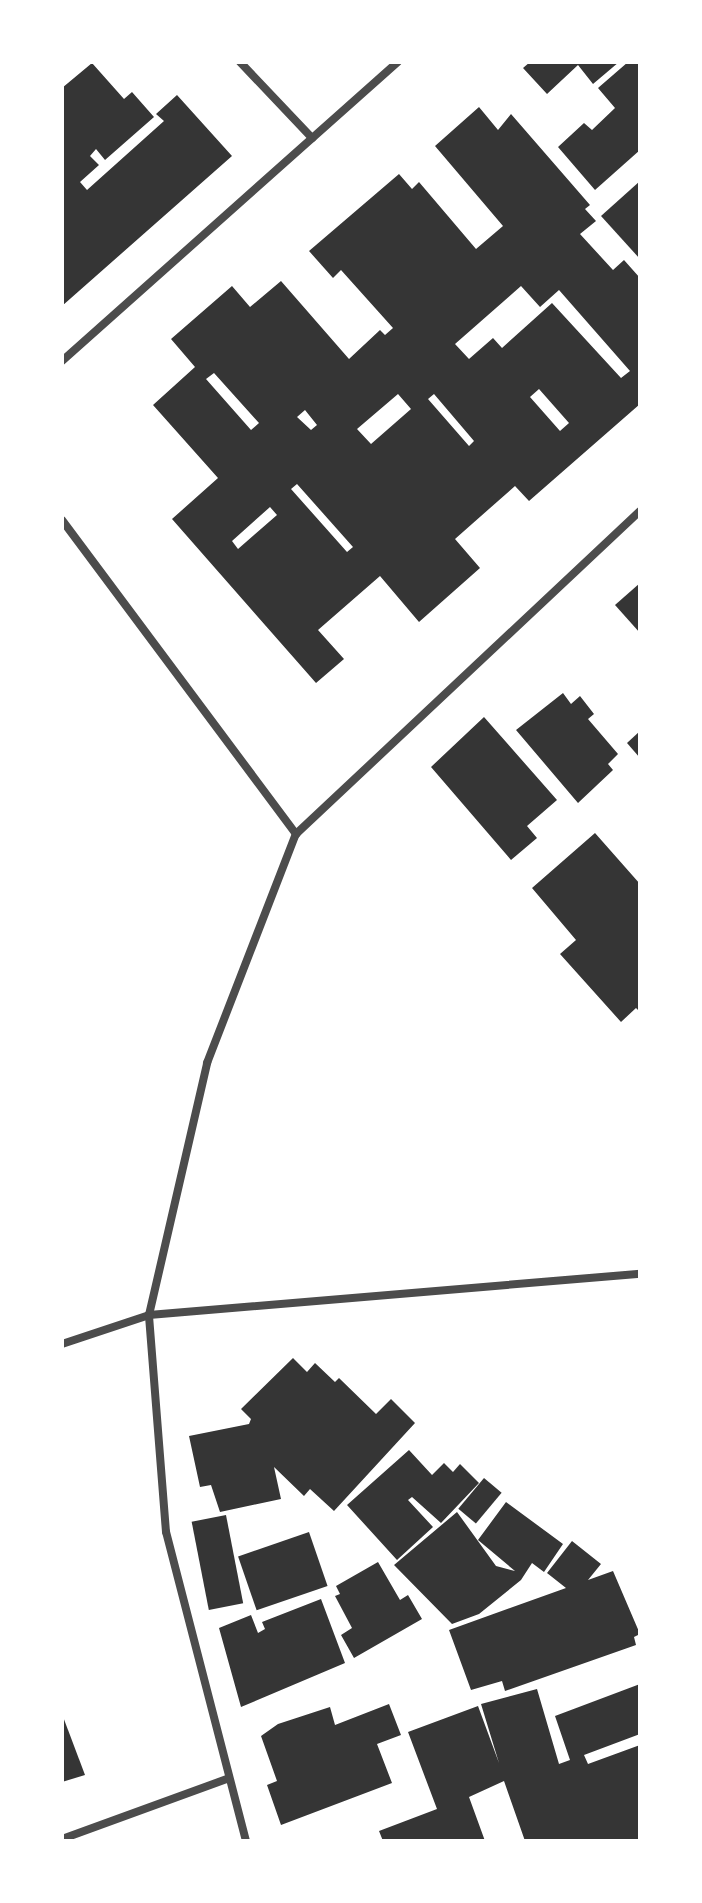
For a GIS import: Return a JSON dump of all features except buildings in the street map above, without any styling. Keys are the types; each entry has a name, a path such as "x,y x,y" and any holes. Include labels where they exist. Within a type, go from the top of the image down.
{"street":[{"path":"240,62 312,138"},
{"path":"62,361 398,62"},
{"path":"246,1841 227,1779 166,1532 149,1315 207,1063 296,834 640,511"},
{"path":"62,520 296,834"},
{"path":"62,1344 149,1315 640,1274"},
{"path":"62,1839 227,1779"}]}
